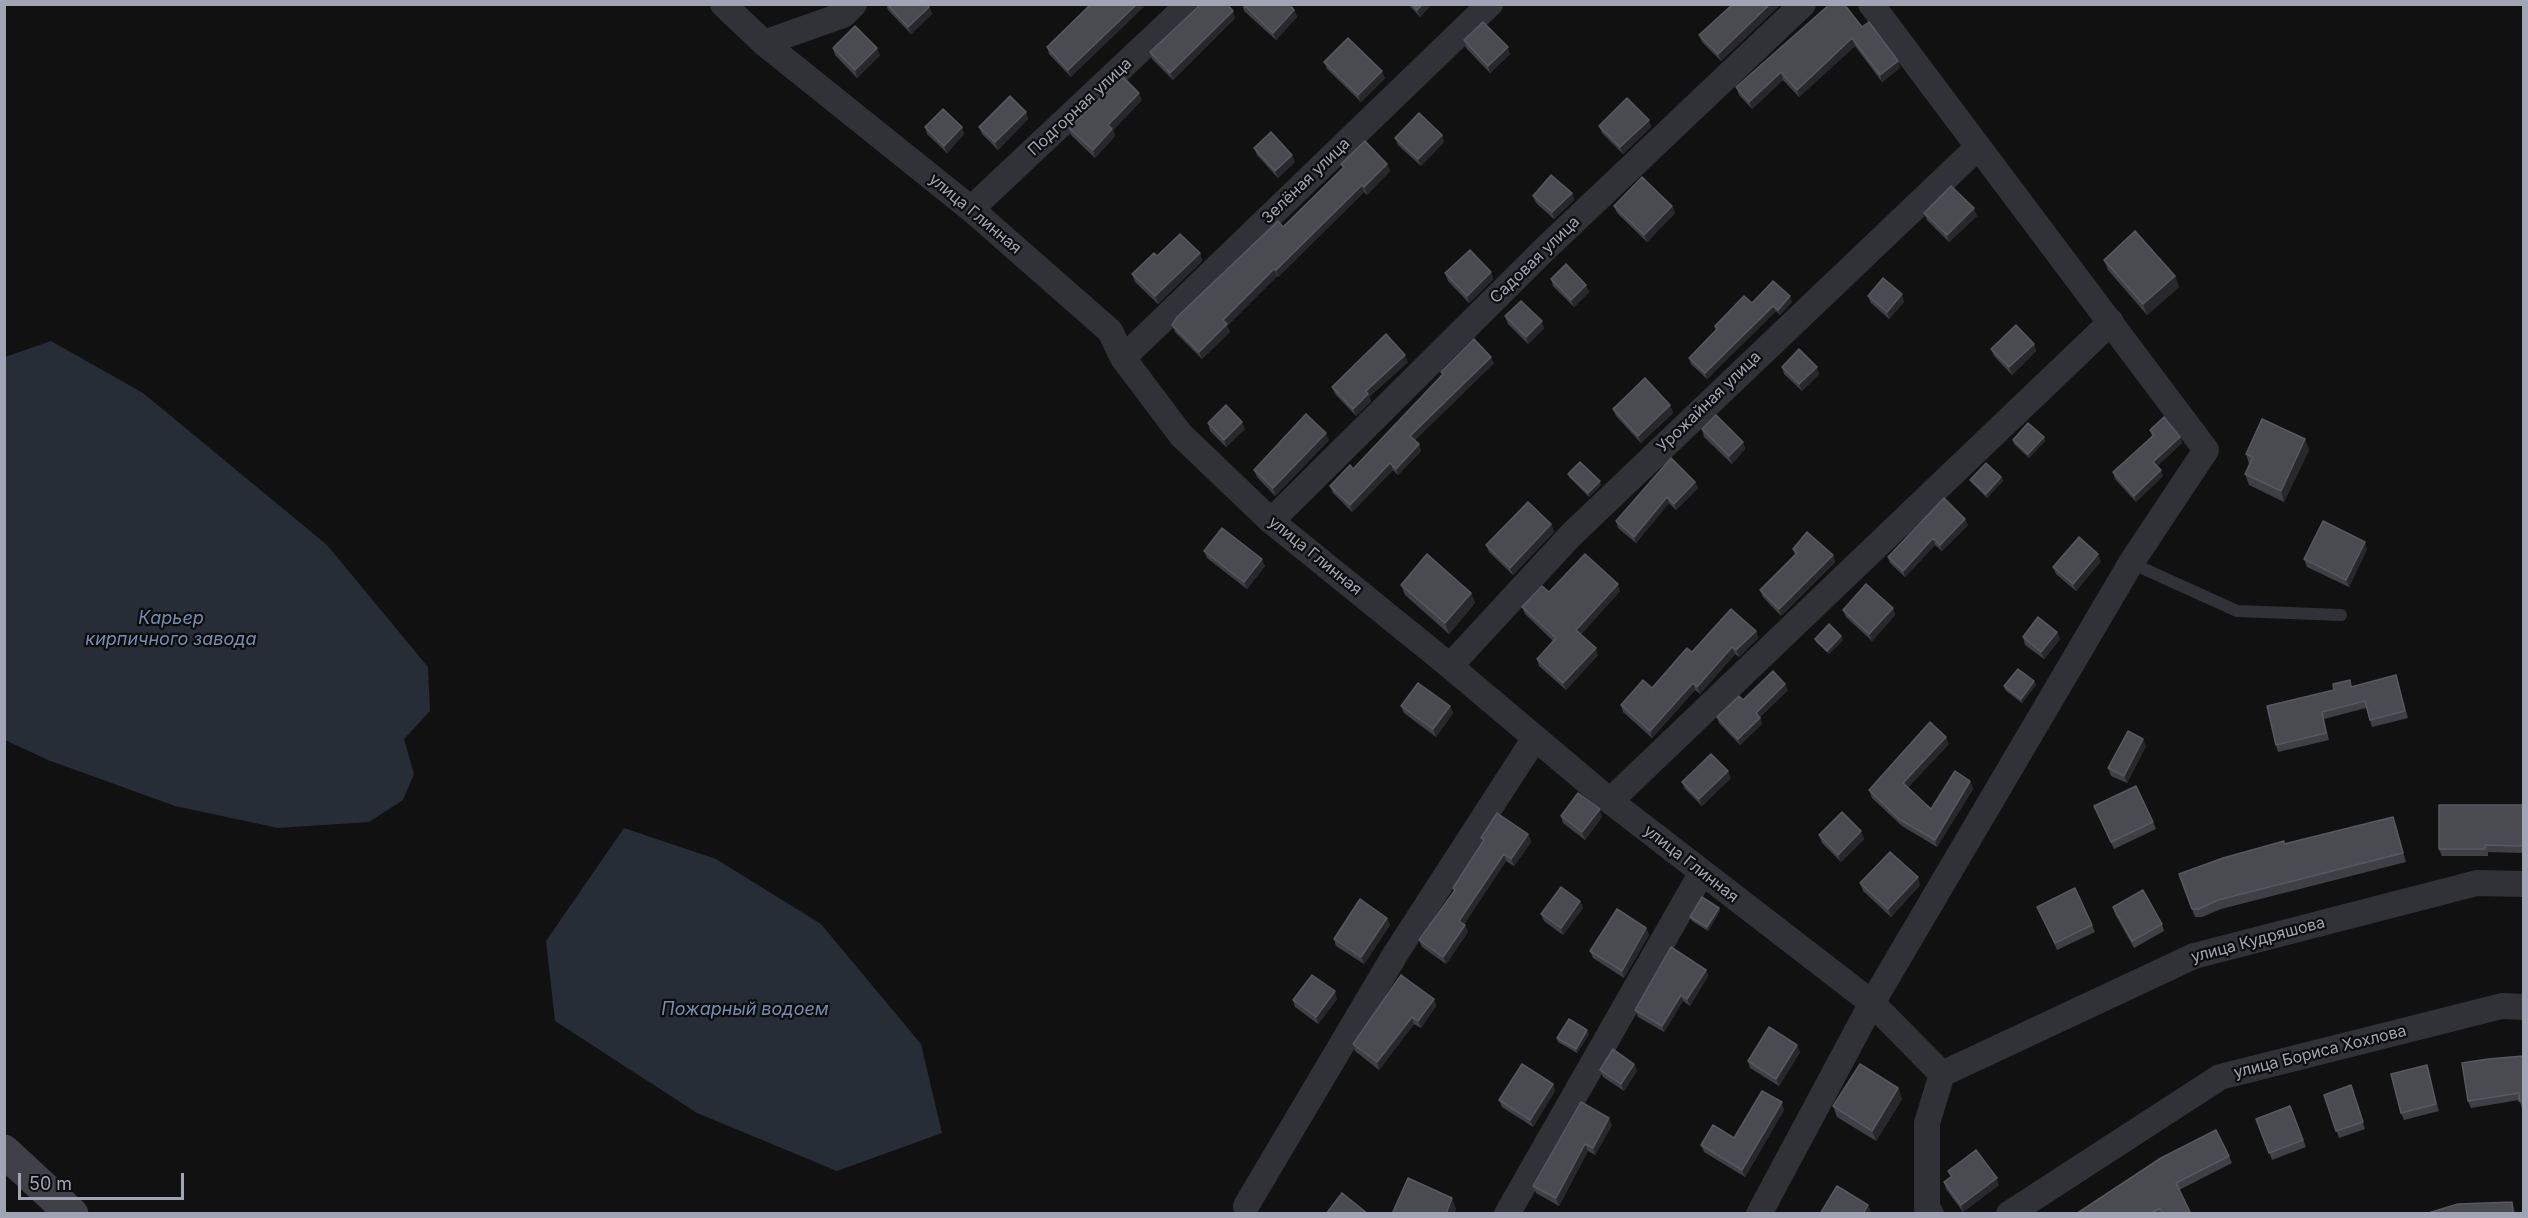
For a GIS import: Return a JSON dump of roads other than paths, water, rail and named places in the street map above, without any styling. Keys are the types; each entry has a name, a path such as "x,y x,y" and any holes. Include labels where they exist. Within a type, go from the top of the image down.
{"main road":[{"path":"4,1151 72,1214"}],"street":[{"name":"улица Глинная","path":"723,4 764,43 971,209 1110,331 1124,358 1181,435 1271,521 1450,666 1610,801 1872,1003 1942,1074"},
{"path":"764,43 843,15 854,4"},
{"name":"Подгорная улица","path":"971,209 1189,4"},
{"name":"Зелёная улица","path":"1124,358 1490,4"},
{"name":"Садовая улица","path":"1271,521 1547,247 1803,4"},
{"path":"1759,1214 1872,1003 2131,563 2206,450 1871,4"},
{"name":"Урожайная улица","path":"1450,666 1571,535 1977,148"},
{"path":"1610,801 2111,322"},
{"path":"1246,1206 1396,953 1534,738"},
{"path":"1507,1214 1701,873"},
{"name":"улица Кудряшова","path":"1942,1074 2194,956 2477,883 2523,884"},
{"name":"улица Бориса Хохлова","path":"2009,1214 2220,1077 2502,1006 2523,1007"},
{"path":"1931,1214 1927,1208 1926,1123 1942,1074"}],"lane":[{"path":"2131,563 2237,611 2341,615"}],"water":[{"name":"Карьер кирпичного завода","path":"51,341 143,393 327,545 428,667 430,711 404,739 414,774 403,800 369,822 278,828 175,806 48,760 5,740 5,357"},
{"name":"Пожарный водоем","path":"624,828 716,859 821,924 921,1044 942,1133 837,1171 697,1113 555,1021 546,941"}]}
